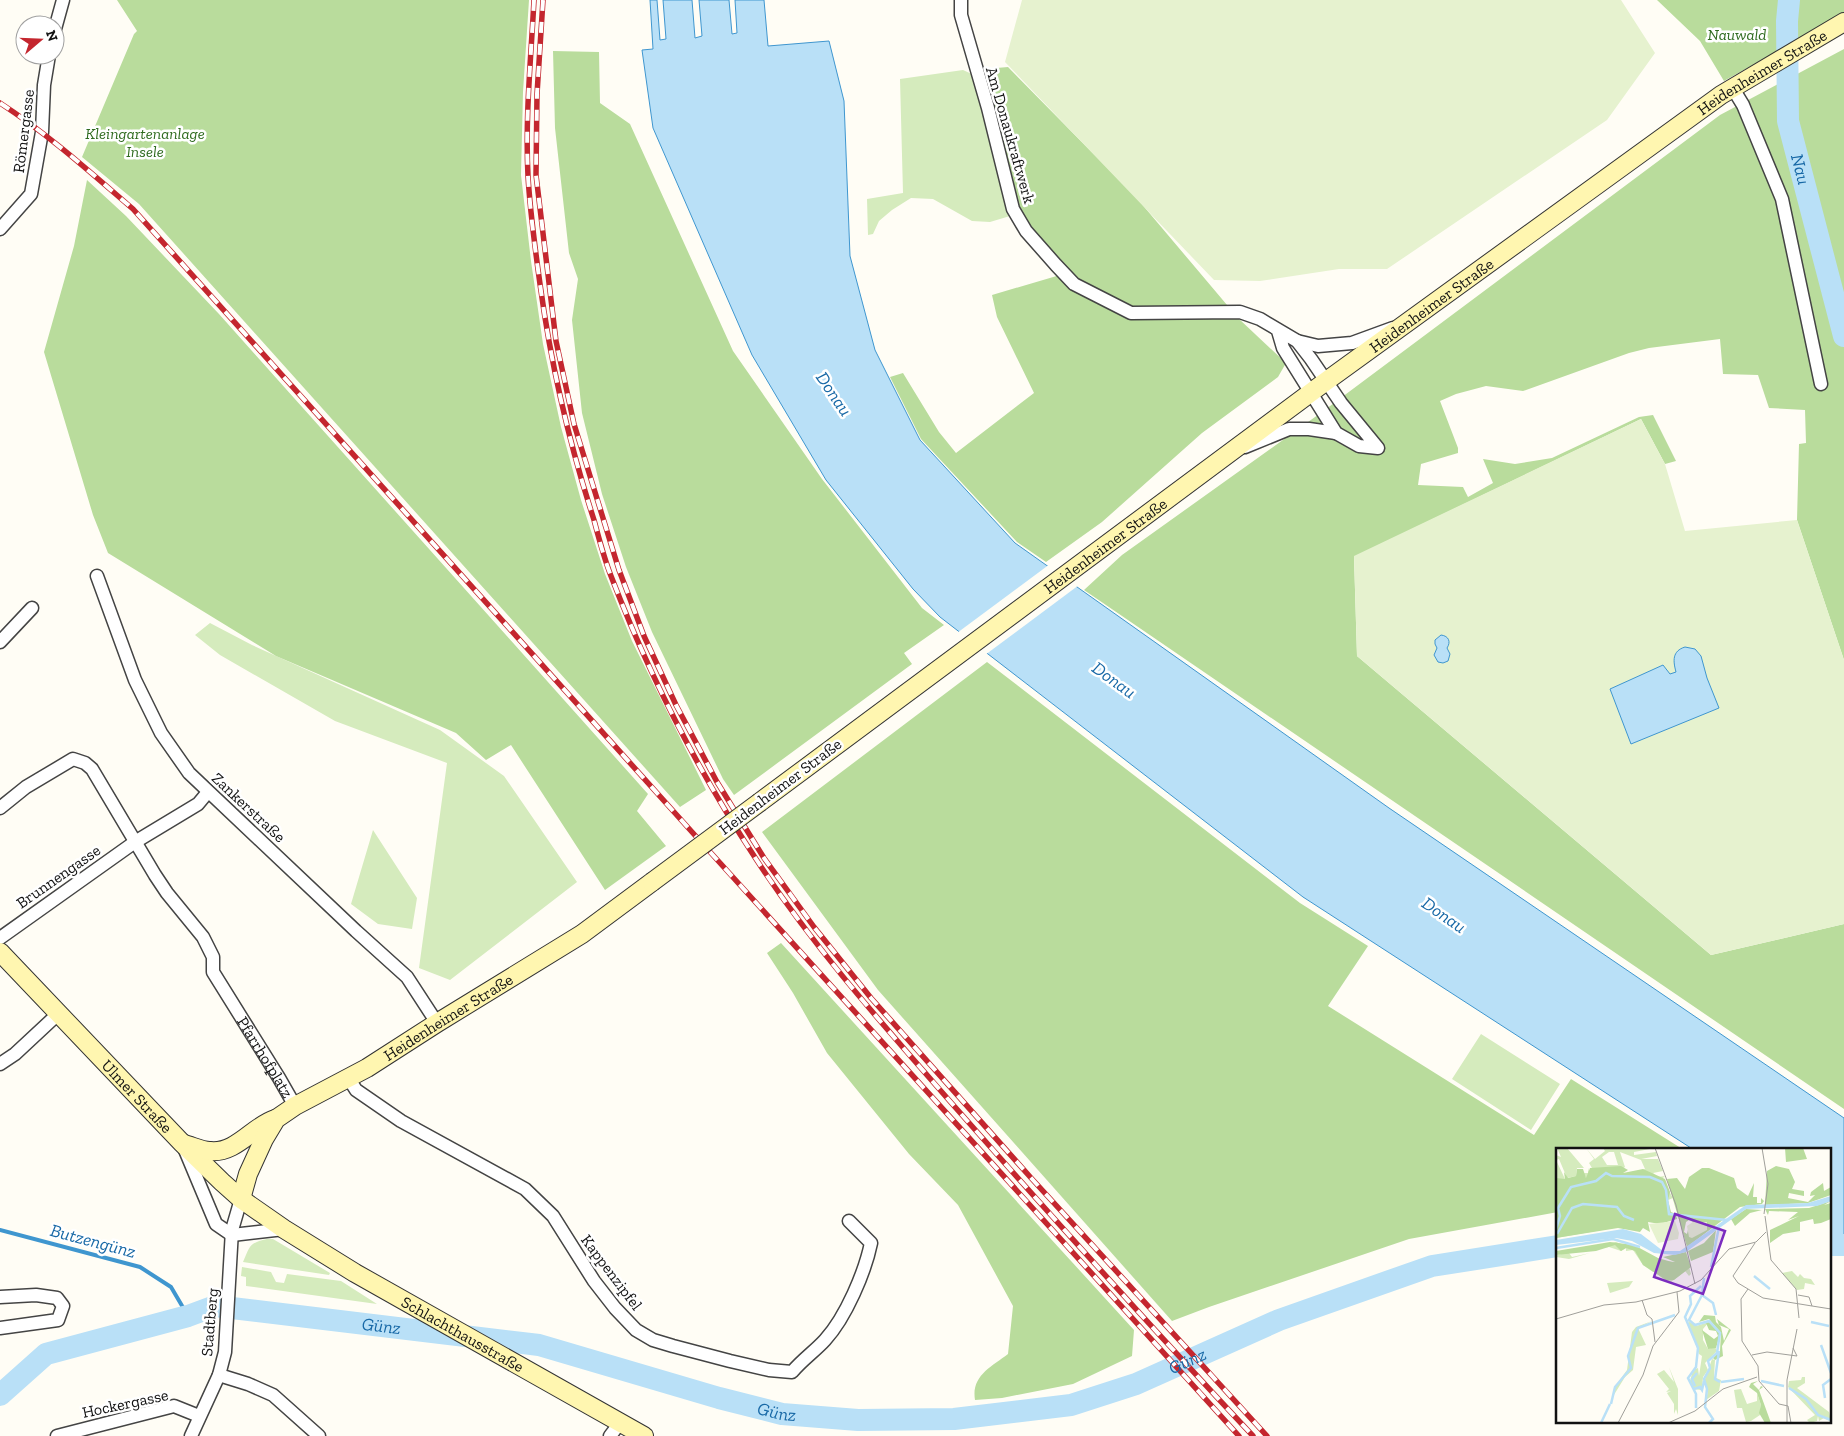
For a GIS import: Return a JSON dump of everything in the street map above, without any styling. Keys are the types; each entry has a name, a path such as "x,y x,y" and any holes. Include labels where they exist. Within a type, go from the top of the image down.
{"main road":[{"name":"Heidenheimer Straße","path":"367,1068 582,934 1404,324 1732,87 1844,22"},
{"name":"Ulmer Straße","path":"0,952 182,1143 241,1199 284,1229"},
{"name":"Pfarrhofplatz","path":"241,1199 248,1174 264,1139 276,1119 295,1106 367,1068"},
{"path":"182,1143 210,1151 222,1151 231,1147 268,1121 276,1119"},
{"name":"Schlachthausstraße","path":"284,1229 612,1425 644,1436"}],"street":[{"path":"58,15 62,0"},
{"name":"Am Donaukraftwerk","path":"961,0 961,15 988,108 1014,209 1026,231 1074,284 1131,314 1240,312 1260,319 1296,341 1312,359 1325,382 1341,403 1378,448 1359,446 1336,433"},
{"name":"Römergasse","path":"0,229 31,194 42,132 44,85 47,65"},
{"path":"1732,87 1743,105 1782,199 1821,384"},
{"path":"1296,341 1318,346 1352,343 1404,324"},
{"path":"1278,331 1283,348 1336,433"},
{"path":"1229,454 1289,429 1309,429 1336,433"},
{"name":"Zankerstraße","path":"97,576 135,680 162,733 189,773 407,976 437,1023"},
{"path":"0,642 32,608"},
{"name":"Pfarrhofplatz","path":"0,808 26,787 73,759 85,763 100,780 135,842 167,893 203,937 213,957 213,972 295,1106"},
{"name":"Brunnengasse","path":"0,938 135,842 198,804 208,792"},
{"path":"0,1064 15,1054 59,1013"},
{"name":"Kappenzipfel","path":"349,1079 356,1090 412,1127 525,1189 554,1216 594,1281 615,1308 636,1330 653,1340 769,1370 792,1372 802,1360 826,1340 855,1291 868,1258 871,1243 849,1221"},
{"path":"182,1143 216,1224 232,1235 284,1229"},
{"name":"Stadtberg","path":"191,1436 219,1375 225,1341 232,1235 241,1199"},
{"path":"0,1298 36,1295 57,1298 63,1306 58,1320 0,1328"},
{"path":"219,1375 248,1384 273,1395 319,1436"},
{"name":"Hockergasse","path":"57,1436 174,1406 199,1416"}],"green space":[{"name":"Kleingartenanlage Insele","path":"117,0 529,0 523,92 521,175 543,344 561,427 581,500 605,574 632,641 706,790 680,807 139,204 82,157 134,34 137,31"},
{"path":"1022,0 1621,0 1655,53 1607,120 1387,269 1339,269 1260,281 1214,280 1005,62"},
{"name":"Nauwald","path":"1657,0 1844,0 1844,14 1724,81 1700,41"},
{"path":"1844,49 1844,660 1797,520 1799,444 1806,443 1805,410 1769,408 1758,375 1723,374 1720,339 1649,348 1629,353 1523,391 1486,386 1456,394 1440,401 1458,448 1458,453 1421,464 1418,485 1463,487 1468,497 1493,483 1483,459 1515,464 1552,458 1639,417 1653,415 1676,461 1665,464 1641,419 1354,557 1357,656 1711,955 1844,924 1844,1109 1084,590 1122,555 1322,412 1720,115"},
{"path":"553,51 599,52 600,103 630,124 733,351 822,479 922,608 944,625 904,653 912,664 734,795 723,779 652,632 626,567 602,494 582,413 572,320 578,279 569,253 555,128"},
{"path":"1008,67 1135,196 1238,318 1286,363 1278,377 1202,433 1102,522 1046,562 1017,542 921,439 890,377 903,373 939,432 956,453 1034,393 997,317 992,295 1060,275 1019,211 985,69"},
{"path":"963,70 974,75 1010,216 990,222 972,221 933,199 911,198 879,221 873,234 868,235 867,199 903,193 900,79"},
{"path":"87,180 126,216 219,314 648,794 637,811 666,846 605,890 511,745 486,760 456,733 276,656 108,553 93,515 44,352 74,246"},
{"path":"1641,419 1665,464 1685,531 1797,520 1844,660 1844,924 1711,955 1357,656 1354,556"},
{"path":"210,623 252,645 440,730 504,776 577,882 450,980 419,968 447,763 335,721 220,655 195,635"},
{"path":"987,662 1300,903 1368,946 1328,1006 1534,1135 1571,1079 1681,1148 1556,1148 1556,1212 1409,1239 1172,1321 878,990 762,832"},
{"path":"373,830 417,898 412,929 378,924 351,904"},
{"path":"781,943 1134,1330 1132,1356 1073,1384 1002,1398 975,1400 976,1385 979,1378 1008,1354 1013,1306 958,1205 909,1154 827,1053 793,993 767,953"},
{"path":"1481,1034 1560,1084 1531,1130 1452,1079"},
{"path":"273,1239 330,1273 329,1275 243,1262 253,1244"},
{"path":"242,1267 271,1272 276,1282 284,1283 287,1274 341,1281 377,1304 246,1286 246,1277 241,1276"}],"water":[{"name":"Donau","path":"650,0 657,0 660,40 666,39 663,0 692,0 695,38 702,36 699,0 729,0 732,34 737,33 735,0 764,0 768,46 829,41 844,101 850,256 875,350 920,440 1015,543 1389,808 1844,1118 1844,1249 1832,1241 1832,1148 1691,1148 1303,897 940,617 913,589 826,480 752,355 653,128 642,50 653,49"},
{"path":"1441,635 1448,640 1447,648 1450,654 1448,661 1443,663 1438,662 1434,655 1437,648 1435,640"},
{"path":"1685,647 1695,649 1701,656 1707,678 1719,708 1631,744 1610,689 1663,665 1670,674 1676,672 1674,657 1678,651"}],"pier":[{"path":"1050,564 1079,585 985,655 957,633"}],"waterway":[{"name":"Nau","path":"1789,0 1787,21 1788,121 1844,336"},
{"name":"Butzengünz","path":"0,1230 140,1267 171,1287 188,1316"},
{"name":"Günz","path":"1832,1245 1844,1245"},
{"name":"Günz","path":"0,1395 46,1354 188,1316 215,1306 539,1345 719,1398 782,1414 858,1420 954,1419 1071,1405 1136,1384 1279,1320 1432,1266 1556,1246"}],"railway":[{"path":"534,0 528,110 528,176 538,270 555,374 577,462 608,569 642,650 676,722 714,792 756,859 778,892 826,955 877,1017 992,1149 1140,1314 1253,1436"},
{"path":"543,0 537,94 536,175 556,341 574,424 619,570 644,636 676,705 717,782 764,858 814,927 871,998 1032,1179 1267,1436"},
{"path":"0,103 52,140 133,209 692,832 1239,1436"}]}
